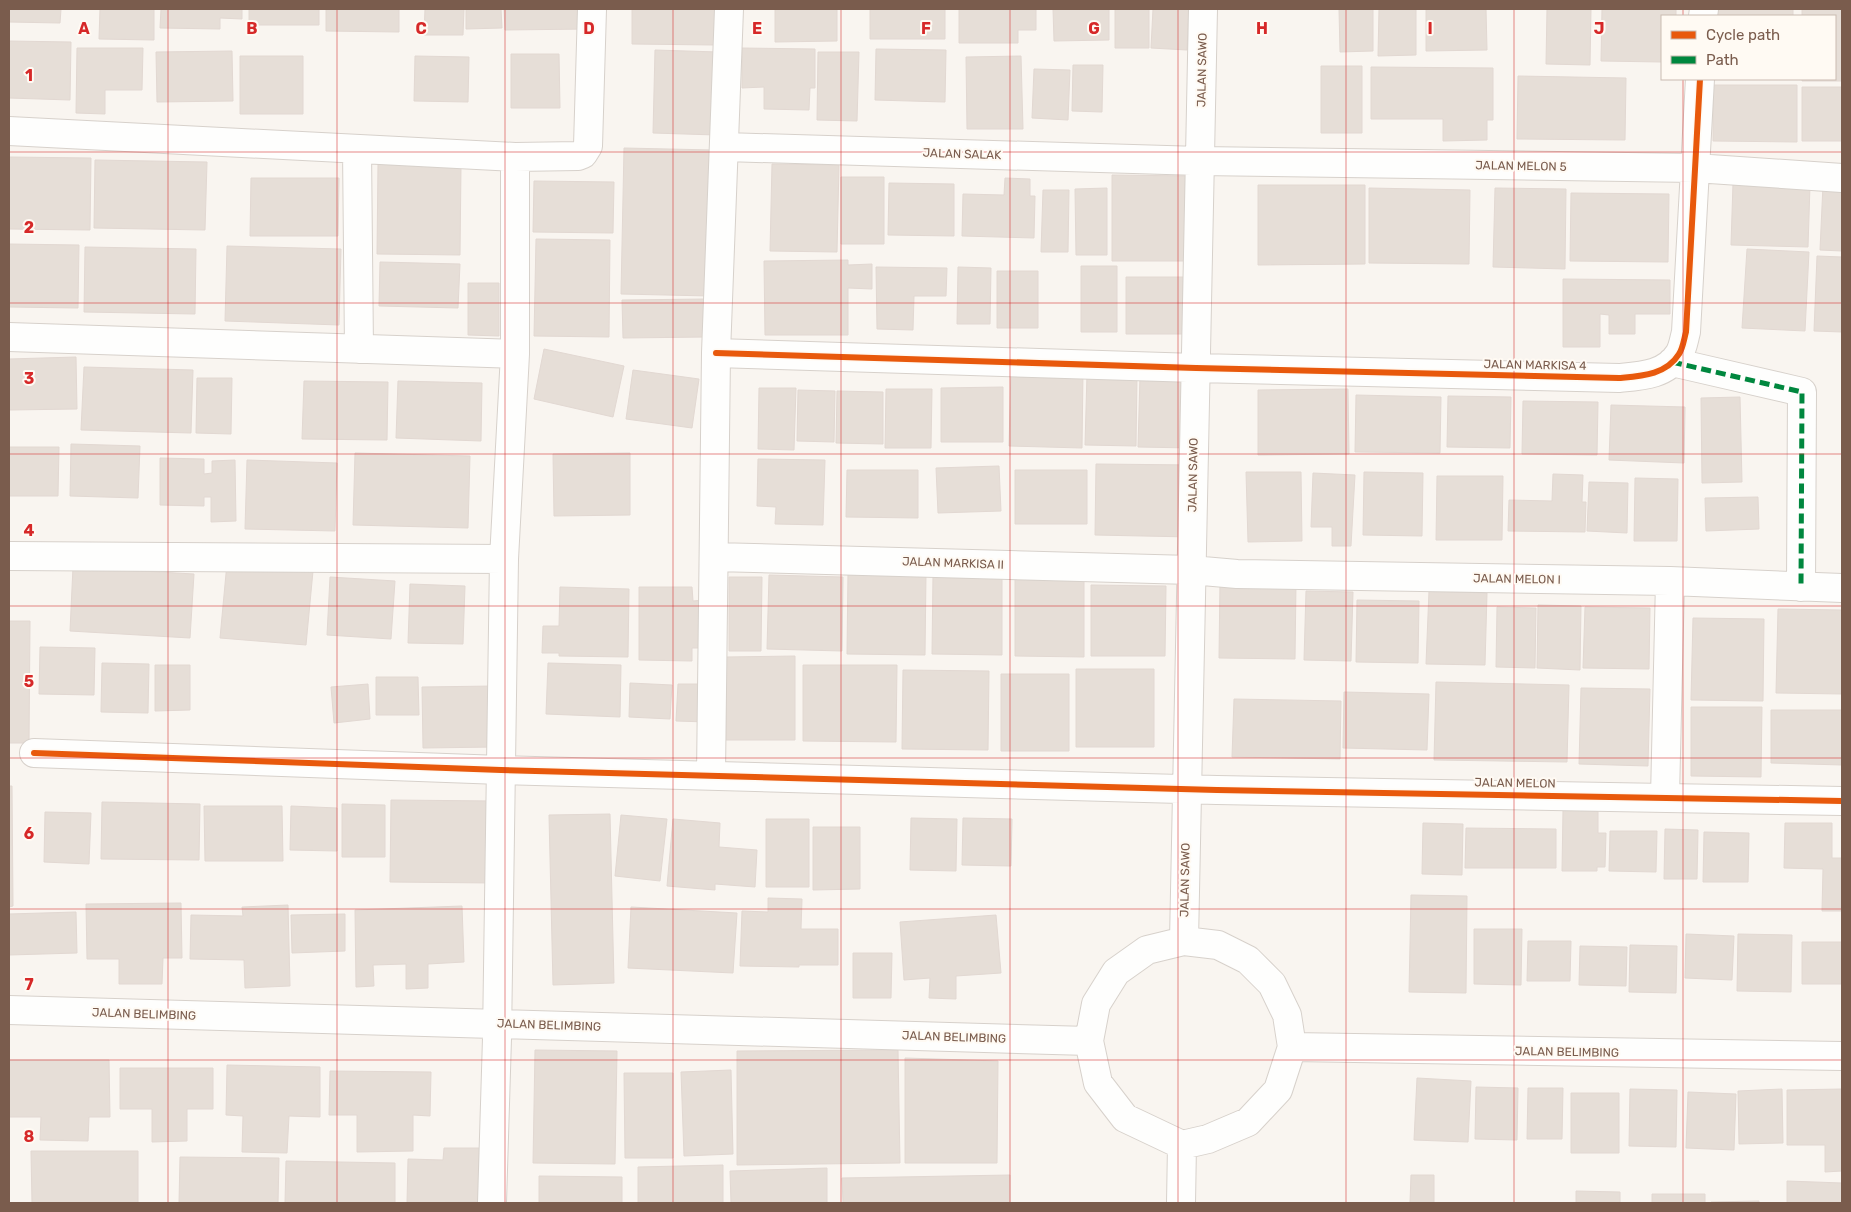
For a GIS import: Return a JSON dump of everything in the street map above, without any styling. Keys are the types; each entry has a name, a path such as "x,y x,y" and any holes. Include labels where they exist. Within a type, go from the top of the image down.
{"street":[{"path":"9,131 515,157 574,156 583,154 588,146 592,9"},
{"path":"711,775 716,354 729,9"},
{"name":"JALAN SAWO","path":"1184,941 1203,9"},
{"path":"1700,80 1686,332 1679,354 1672,362 1802,392 1802,587"},
{"name":"JALAN SALAK","path":"725,147 1200,161"},
{"path":"357,149 358,348"},
{"path":"492,1203 504,559 515,354 515,157"},
{"name":"JALAN MELON 5","path":"1200,161 1695,168 1842,178"},
{"path":"9,337 515,354"},
{"name":"JALAN MARKISA 4","path":"716,354 1619,378 1644,376 1665,369 1672,362"},
{"path":"9,556 504,559"},
{"name":"JALAN MARKISA II","path":"714,557 1191,570"},
{"name":"JALAN MELON I","path":"1191,570 1237,574 1670,581 1842,588"},
{"path":"1665,797 1670,581"},
{"name":"JALAN MELON","path":"34,753 501,770 1187,789 1842,801"},
{"path":"1184,941 1218,945 1248,960 1272,984 1287,1015 1292,1048 1278,1090 1248,1122 1208,1139 1182,1145 1125,1118 1098,1083 1089,1041 1096,1004 1116,972 1147,950 1184,941"},
{"name":"JALAN BELIMBING","path":"9,1010 1089,1041"},
{"name":"JALAN BELIMBING","path":"1292,1048 1842,1056"},
{"path":"1181,1203 1182,1145"}],"building":[{"path":"9,9 61,9 60,23 9,22"},
{"path":"100,9 154,9 154,40 99,39"},
{"path":"161,9 242,9 242,19 220,18 220,29 160,28"},
{"path":"249,9 319,9 319,25 249,25"},
{"path":"326,9 399,9 399,32 326,31"},
{"path":"425,9 464,9 463,35 424,35"},
{"path":"466,9 501,9 502,28 466,29"},
{"path":"504,9 588,9 589,29 505,30"},
{"path":"632,9 715,9 714,45 632,44"},
{"path":"775,9 837,9 837,41 775,42"},
{"path":"870,9 945,9 945,39 870,39"},
{"path":"959,9 1036,9 1036,30 1018,30 1018,43 959,43"},
{"path":"1053,9 1109,9 1109,40 1054,41"},
{"path":"1115,9 1149,9 1149,48 1115,48"},
{"path":"1153,9 1189,9 1187,50 1151,48"},
{"path":"1339,9 1373,9 1373,51 1340,52"},
{"path":"1379,9 1416,9 1416,55 1378,56"},
{"path":"1426,9 1486,9 1487,50 1426,51"},
{"path":"1547,9 1591,9 1590,65 1546,64"},
{"path":"1602,9 1676,9 1676,15 1661,15 1661,62 1601,61"},
{"path":"1717,9 1793,9 1793,15 1717,15"},
{"path":"1802,9 1842,9 1842,81 1802,81 1836,80 1836,15 1802,15"},
{"path":"9,41 71,42 70,100 9,98"},
{"path":"77,48 143,48 142,90 105,90 105,114 76,113"},
{"path":"742,48 815,49 815,88 810,88 809,110 764,109 764,87 742,88"},
{"path":"876,49 946,50 945,102 875,100"},
{"path":"655,50 718,52 716,135 653,133"},
{"path":"232,51 233,101 157,102 156,52"},
{"path":"818,52 859,52 857,121 817,120"},
{"path":"511,54 559,54 560,108 511,108"},
{"path":"240,56 303,56 303,114 240,114"},
{"path":"415,56 469,57 468,102 414,101"},
{"path":"1021,56 1023,129 967,129 966,57"},
{"path":"1073,65 1103,65 1102,112 1072,111"},
{"path":"1321,66 1362,66 1362,133 1321,133"},
{"path":"1371,67 1493,68 1493,120 1487,120 1487,140 1443,141 1443,119 1371,119"},
{"path":"1034,69 1070,70 1068,120 1032,118"},
{"path":"1518,76 1626,78 1625,140 1517,139"},
{"path":"1713,85 1797,85 1797,142 1713,141"},
{"path":"1802,87 1842,87 1842,141 1802,141"},
{"path":"624,148 713,150 710,296 621,294"},
{"path":"9,157 91,158 90,230 9,229"},
{"path":"95,160 207,162 205,230 94,228"},
{"path":"378,164 461,165 460,255 377,254"},
{"path":"772,164 839,165 837,252 770,251"},
{"path":"1112,175 1194,176 1195,261 1112,261"},
{"path":"841,177 884,177 884,244 841,244"},
{"path":"251,178 339,178 338,236 250,236"},
{"path":"1005,178 1030,179 1030,196 1035,196 1034,238 962,236 963,194 1004,195"},
{"path":"534,181 614,182 613,233 533,232"},
{"path":"889,183 954,184 954,236 888,235"},
{"path":"1733,183 1810,185 1808,247 1731,245"},
{"path":"1258,185 1365,185 1365,264 1258,265"},
{"path":"1823,185 1842,185 1842,251 1820,250"},
{"path":"1107,188 1107,255 1076,255 1075,189"},
{"path":"1369,188 1470,190 1469,264 1369,263"},
{"path":"1495,188 1566,189 1565,269 1493,267"},
{"path":"1043,190 1069,190 1068,252 1041,252"},
{"path":"1571,193 1669,194 1668,262 1570,261"},
{"path":"536,239 610,240 609,337 534,336"},
{"path":"9,244 79,245 78,308 9,307"},
{"path":"227,246 341,249 339,325 225,321"},
{"path":"85,247 196,249 195,314 84,312"},
{"path":"1747,249 1809,252 1805,331 1742,328"},
{"path":"1817,256 1842,257 1842,332 1814,331"},
{"path":"848,260 848,265 872,264 872,289 848,288 848,335 765,335 764,261"},
{"path":"380,262 460,264 458,308 379,306"},
{"path":"1081,266 1117,266 1117,332 1081,332"},
{"path":"876,267 947,268 946,296 914,296 913,330 877,329"},
{"path":"958,267 991,268 990,324 957,324"},
{"path":"997,271 1038,271 1038,328 997,328"},
{"path":"1126,277 1195,277 1196,334 1126,334"},
{"path":"1563,279 1670,280 1670,314 1635,314 1635,334 1609,334 1609,315 1600,314 1600,347 1563,347"},
{"path":"468,283 499,283 499,336 468,335"},
{"path":"705,299 706,337 623,338 622,300"},
{"path":"544,349 624,366 613,417 534,399"},
{"path":"76,357 77,409 9,410 9,359"},
{"path":"84,367 193,370 191,433 81,430"},
{"path":"633,370 699,379 692,428 626,419"},
{"path":"1011,370 1083,371 1082,448 1009,446"},
{"path":"1087,374 1137,375 1136,446 1085,445"},
{"path":"1140,376 1193,377 1192,448 1138,447"},
{"path":"197,378 232,378 231,434 196,433"},
{"path":"304,381 388,382 387,440 302,439"},
{"path":"398,381 482,383 481,441 396,438"},
{"path":"1003,387 1003,442 941,442 941,388"},
{"path":"759,388 796,388 794,450 758,449"},
{"path":"886,389 932,389 931,448 885,448"},
{"path":"1348,389 1349,454 1258,455 1258,390"},
{"path":"798,390 835,391 834,442 797,441"},
{"path":"837,391 883,392 883,444 836,443"},
{"path":"1356,395 1441,397 1440,453 1355,452"},
{"path":"1448,396 1511,397 1510,448 1447,447"},
{"path":"1740,397 1742,482 1702,483 1701,398"},
{"path":"1523,401 1598,402 1597,455 1522,454"},
{"path":"1611,405 1685,407 1684,463 1609,460"},
{"path":"71,444 140,446 138,498 70,496"},
{"path":"9,447 59,447 58,496 9,496"},
{"path":"355,453 470,456 468,528 353,525"},
{"path":"630,453 630,515 554,516 553,454"},
{"path":"160,458 204,459 204,474 212,473 212,461 235,460 236,521 211,522 211,497 204,497 204,506 160,505"},
{"path":"758,459 825,460 823,525 775,524 776,507 757,506"},
{"path":"247,460 337,463 335,531 245,529"},
{"path":"1096,464 1193,465 1191,537 1095,535"},
{"path":"999,466 1001,511 938,513 936,468"},
{"path":"847,470 918,470 918,518 846,517"},
{"path":"1015,470 1087,470 1087,524 1015,524"},
{"path":"1246,472 1301,472 1302,541 1248,542"},
{"path":"1364,472 1423,473 1422,536 1363,535"},
{"path":"1313,473 1355,475 1351,546 1332,546 1332,527 1311,527"},
{"path":"1553,474 1583,475 1582,502 1586,502 1585,532 1508,531 1509,500 1552,501"},
{"path":"1437,476 1503,476 1502,540 1436,540"},
{"path":"1635,478 1678,479 1677,541 1634,541"},
{"path":"1589,482 1628,483 1627,533 1587,531"},
{"path":"1758,497 1759,529 1706,531 1705,498"},
{"path":"227,563 313,571 306,645 220,638"},
{"path":"73,567 194,574 190,638 70,631"},
{"path":"848,571 926,572 925,655 847,654"},
{"path":"769,575 843,577 842,651 767,649"},
{"path":"933,575 1002,576 1002,655 932,654"},
{"path":"330,577 395,581 391,639 327,635"},
{"path":"729,577 762,577 761,651 729,651"},
{"path":"1015,579 1084,580 1084,657 1015,656"},
{"path":"1220,581 1296,582 1295,659 1219,658"},
{"path":"410,584 465,586 463,644 408,643"},
{"path":"1091,585 1166,586 1165,656 1091,656"},
{"path":"560,587 629,589 628,657 559,656 559,653 542,653 543,626 559,626"},
{"path":"639,587 692,587 693,601 704,600 704,648 692,648 692,661 639,660"},
{"path":"1306,591 1353,592 1351,661 1304,660"},
{"path":"1429,591 1487,593 1485,665 1426,664"},
{"path":"1357,600 1419,601 1418,663 1356,662"},
{"path":"1538,605 1581,606 1580,670 1537,668"},
{"path":"1497,607 1536,608 1535,668 1496,667"},
{"path":"1585,607 1650,608 1649,669 1583,668"},
{"path":"1778,609 1842,610 1842,694 1776,693"},
{"path":"1693,618 1764,619 1763,701 1691,700"},
{"path":"9,621 30,621 29,743 9,743"},
{"path":"40,647 95,648 94,695 39,694"},
{"path":"795,656 795,740 726,740 726,657"},
{"path":"102,663 149,664 148,713 101,712"},
{"path":"548,663 621,665 620,717 546,714"},
{"path":"155,665 190,665 190,710 155,711"},
{"path":"803,665 897,665 896,742 803,741"},
{"path":"1076,669 1154,669 1154,747 1076,747"},
{"path":"903,670 989,671 988,750 902,749"},
{"path":"1001,674 1069,674 1069,751 1001,751"},
{"path":"376,677 418,677 419,715 376,715"},
{"path":"1436,682 1569,685 1567,762 1434,760"},
{"path":"630,683 672,685 670,719 629,717"},
{"path":"368,684 370,719 334,723 331,687"},
{"path":"678,684 708,684 707,722 676,721"},
{"path":"494,686 495,747 423,748 422,687"},
{"path":"1581,688 1650,689 1648,766 1579,764"},
{"path":"1344,692 1429,694 1427,750 1343,748"},
{"path":"1234,699 1341,701 1340,759 1232,757"},
{"path":"1691,707 1762,707 1761,777 1691,776"},
{"path":"1771,710 1842,710 1842,765 1771,763"},
{"path":"9,786 12,786 13,906 9,907"},
{"path":"391,800 494,801 494,883 390,882"},
{"path":"102,802 200,804 199,860 101,859"},
{"path":"342,804 385,805 385,857 342,857"},
{"path":"204,806 282,806 283,861 205,861"},
{"path":"291,806 337,808 337,851 290,850"},
{"path":"1563,810 1598,811 1598,833 1606,833 1605,867 1597,867 1597,871 1562,871"},
{"path":"45,812 91,813 89,864 44,862"},
{"path":"610,814 614,983 553,985 549,815"},
{"path":"621,815 667,819 660,881 615,876"},
{"path":"911,818 957,819 956,871 910,870"},
{"path":"963,818 1012,819 1011,866 962,865"},
{"path":"673,819 720,823 719,847 757,850 755,887 715,884 715,890 667,886"},
{"path":"766,819 809,819 809,887 766,887"},
{"path":"1423,823 1463,824 1462,875 1422,874"},
{"path":"1785,823 1832,823 1832,858 1842,858 1842,911 1822,911 1823,869 1784,868"},
{"path":"813,827 860,827 860,889 813,890"},
{"path":"1466,828 1556,829 1556,868 1465,868"},
{"path":"1665,829 1698,830 1697,879 1664,879"},
{"path":"1610,831 1657,831 1656,872 1609,871"},
{"path":"1704,832 1749,833 1748,882 1703,882"},
{"path":"1411,895 1467,896 1466,993 1409,992"},
{"path":"768,898 802,899 801,929 838,929 838,965 799,965 799,967 740,966 742,911 768,912"},
{"path":"181,903 182,958 163,958 162,984 119,984 119,959 87,959 86,904"},
{"path":"288,905 290,986 245,988 244,960 190,959 191,915 243,916 242,907"},
{"path":"462,906 464,962 428,964 428,988 406,989 406,964 373,965 374,986 356,987 355,910"},
{"path":"631,907 737,913 733,973 628,968"},
{"path":"76,912 77,953 9,955 9,914"},
{"path":"345,914 345,951 292,953 291,915"},
{"path":"996,915 1001,973 956,976 956,999 929,998 930,978 904,980 900,922"},
{"path":"1474,929 1522,929 1521,985 1474,984"},
{"path":"1686,934 1734,936 1732,980 1685,978"},
{"path":"1738,934 1792,935 1791,992 1737,991"},
{"path":"1528,941 1571,941 1570,981 1527,981"},
{"path":"1802,942 1842,942 1842,984 1802,984"},
{"path":"1630,945 1677,946 1676,993 1629,992"},
{"path":"1580,946 1627,947 1626,986 1579,985"},
{"path":"853,953 892,953 891,998 853,998"},
{"path":"535,1050 617,1051 615,1164 533,1163"},
{"path":"898,1050 900,1163 737,1165 737,1051"},
{"path":"905,1058 998,1061 997,1163 905,1163"},
{"path":"9,1060 109,1060 110,1117 89,1117 88,1141 40,1140 41,1117 9,1117"},
{"path":"227,1065 320,1067 320,1117 289,1116 287,1153 242,1152 243,1116 226,1115"},
{"path":"120,1068 213,1068 213,1109 187,1109 187,1141 152,1142 152,1109 120,1109"},
{"path":"731,1070 733,1154 684,1156 681,1072"},
{"path":"330,1071 431,1072 430,1116 413,1115 413,1151 357,1152 357,1115 329,1115"},
{"path":"624,1073 673,1073 673,1158 625,1158"},
{"path":"1417,1078 1471,1081 1468,1142 1414,1140"},
{"path":"1476,1087 1518,1088 1517,1140 1475,1139"},
{"path":"1528,1088 1563,1088 1562,1139 1527,1139"},
{"path":"1630,1089 1677,1090 1676,1147 1629,1146"},
{"path":"1782,1089 1783,1143 1739,1144 1738,1091"},
{"path":"1842,1089 1842,1171 1825,1172 1825,1145 1787,1145 1787,1090"},
{"path":"1688,1092 1736,1094 1734,1150 1686,1148"},
{"path":"1571,1093 1619,1093 1619,1153 1571,1153"},
{"path":"444,1148 483,1148 483,1202 407,1203 408,1159 443,1160"},
{"path":"31,1151 138,1151 138,1203 32,1203"},
{"path":"180,1157 279,1158 278,1203 179,1203"},
{"path":"286,1161 395,1163 395,1203 285,1203"},
{"path":"723,1165 723,1203 638,1203 638,1167"},
{"path":"827,1168 827,1203 731,1203 730,1171"},
{"path":"1010,1175 1010,1203 843,1203 842,1178"},
{"path":"1411,1175 1434,1175 1434,1203 1410,1203"},
{"path":"539,1176 622,1177 622,1203 539,1203"},
{"path":"1787,1181 1842,1183 1842,1203 1787,1203"},
{"path":"1576,1191 1620,1192 1620,1203 1576,1203"},
{"path":"1652,1194 1705,1194 1705,1203 1652,1203"},
{"path":"1759,1201 1759,1203 1711,1203 1711,1202"}],"marked path":[{"path":"1672,362 1802,392 1801,587"}],"cycle path":[{"path":"716,353 1196,368 1619,378 1652,373 1674,361 1682,349 1686,332 1700,80"},
{"path":"34,753 501,770 1217,790 1842,801"}]}
